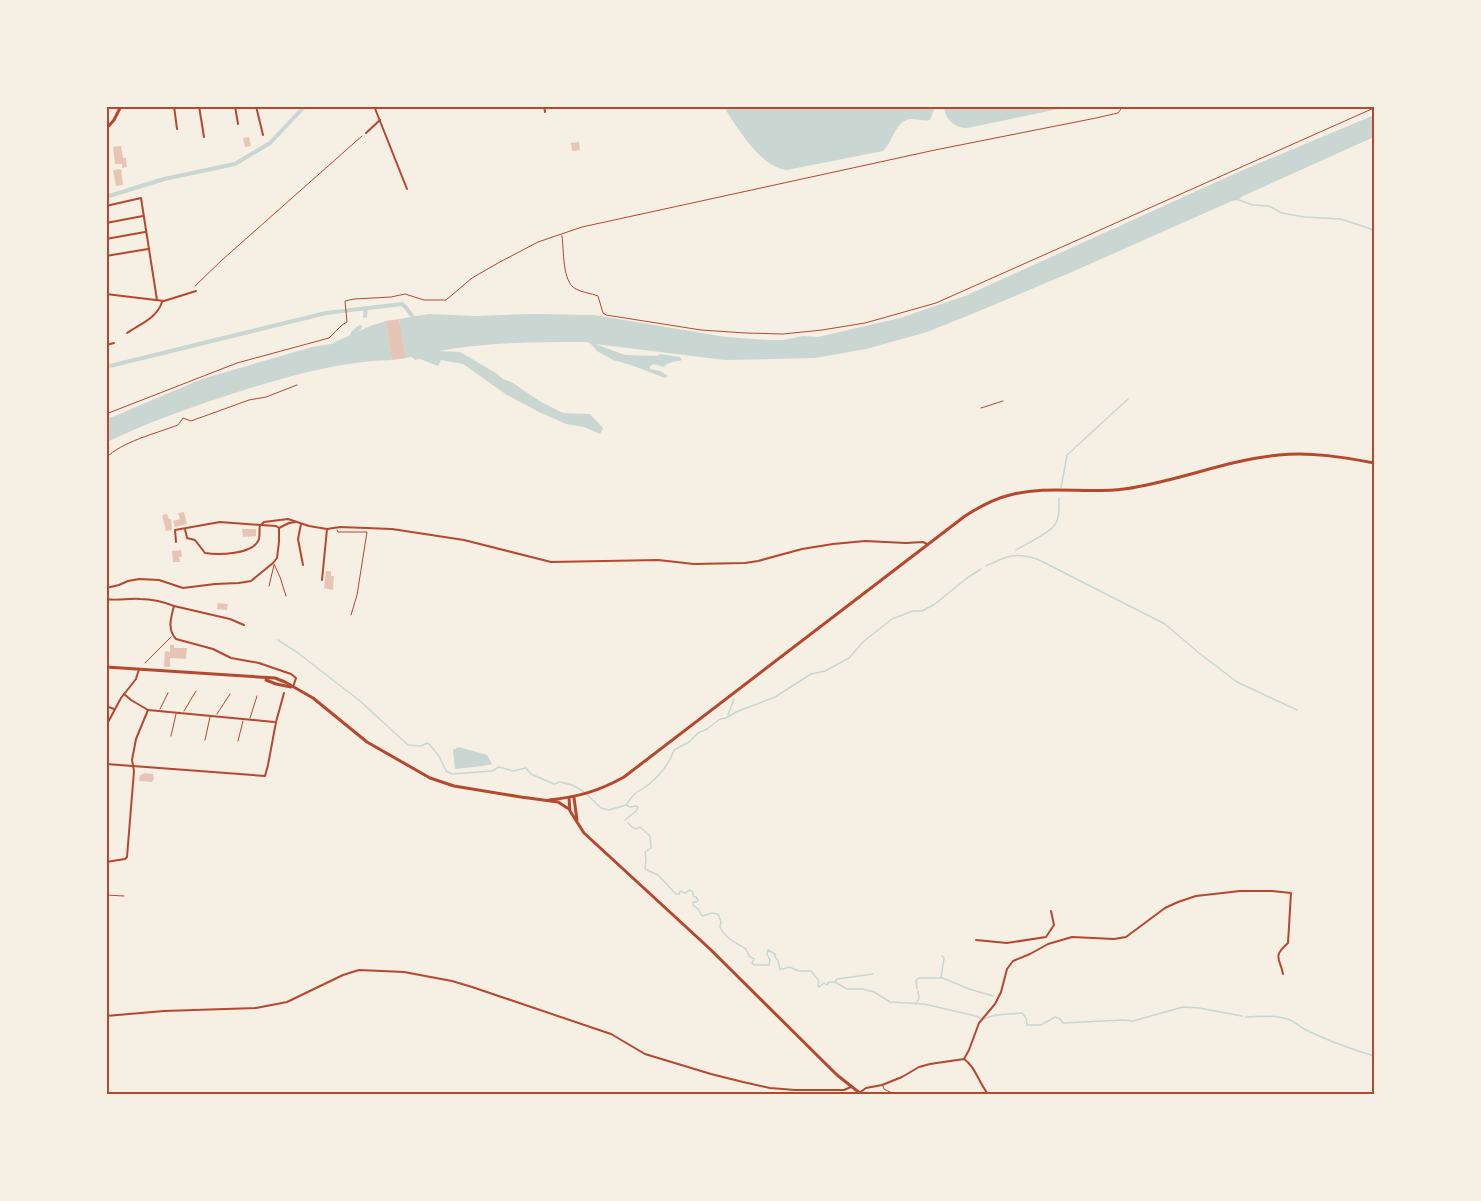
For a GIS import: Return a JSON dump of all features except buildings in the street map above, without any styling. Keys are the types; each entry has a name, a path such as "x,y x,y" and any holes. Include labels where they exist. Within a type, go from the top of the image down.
{"main road":[{"path":"106,129 121,106"},
{"path":"549,800 579,796 624,777 964,516 996,499 1012,494 1038,491 1124,489 1247,460 1278,455 1335,456 1374,463"},
{"path":"106,667 275,678 320,702 367,742 430,778 448,785 558,802 569,809 584,833 694,933 860,1094"},
{"path":"569,809 572,798"},
{"path":"572,798 578,823"}],"street":[{"path":"174,106 177,129"},
{"path":"199,106 204,137"},
{"path":"235,106 238,124"},
{"path":"256,106 263,135"},
{"path":"374,106 407,189"},
{"path":"544,106 545,112"},
{"path":"366,133 380,120"},
{"path":"106,206 141,198 157,300"},
{"path":"106,223 143,216"},
{"path":"106,239 146,232"},
{"path":"106,256 148,249"},
{"path":"106,294 162,301 195,291"},
{"path":"127,333 156,314 160,310 162,301"},
{"path":"106,345 114,343"},
{"path":"260,525 264,522 288,519 327,529 392,529 453,538 550,562 658,560 693,564 745,562 765,560 802,549 833,544 923,542 927,544"},
{"path":"176,542 175,530 219,522 279,528 289,523 299,523"},
{"path":"299,523 298,539 303,565"},
{"path":"185,528 186,538 195,540 205,553 220,554 251,549 259,539 260,525"},
{"path":"106,588 139,579 159,580 183,588 251,581 277,558 279,528"},
{"path":"322,580 327,529"},
{"path":"106,599 141,599 166,603 230,618 244,625"},
{"path":"174,606 170,628 173,635 180,640 213,649 231,658 259,663 291,674 296,678 293,687"},
{"path":"106,726 114,709 136,678 139,668"},
{"path":"106,764 265,776 284,693"},
{"path":"124,694 148,710 276,722"},
{"path":"106,706 114,709"},
{"path":"106,862 127,857 134,766 132,760 136,739 148,710"},
{"path":"964,1059 979,1023 995,1004 1001,992 1007,969 1012,961 1048,944 1072,937 1114,939 1126,937 1164,908 1196,896 1253,891 1291,893 1288,943 1279,952 1283,974"},
{"path":"976,940 1009,943 1046,937 1054,925 1051,911"},
{"path":"1046,937 1048,944"},
{"path":"106,1016 268,1007 287,1002 343,975 359,970 404,972 452,981 611,1034 645,1054 743,1083 795,1090 844,1090 851,1087"},
{"path":"860,1094 866,1088 882,1085 919,1067 964,1059 973,1067 988,1095"}],"lane":[{"path":"337,528 338,532 367,532 357,596 351,615"},
{"path":"269,586 273,563"},
{"path":"273,563 286,596"},
{"path":"145,663 173,635"},
{"path":"183,713 196,691"},
{"path":"160,711 168,693"},
{"path":"216,716 230,694"},
{"path":"250,720 257,696"},
{"path":"171,736 176,712"},
{"path":"205,740 211,716"},
{"path":"238,741 243,719"},
{"path":"106,895 124,896"},
{"path":"882,1085 884,1089 900,1095"}],"path":[{"path":"106,414 237,363 329,338 347,322 345,301 401,294 426,301 446,300 472,278 498,263 538,242 582,227 1096,118 1118,113 1123,107"},
{"path":"561,234 566,277 571,286 577,290 598,296 603,313 606,315 701,330 783,334 822,330 865,323 936,303 1374,108"},
{"path":"195,291 194,286 222,260 366,133"},
{"path":"106,458 112,452 178,425 183,418 190,421 297,385"},
{"path":"981,408 1003,401"}],"shaded area":[{"path":"944,106 1068,107 967,128 951,122"},
{"path":"724,107 935,107 930,120 909,119 902,123 883,151 787,170 768,162 750,145"},
{"path":"1374,115 1374,137 1238,200 972,314 927,332 866,349 815,358 725,360 595,344 625,355 657,356 660,354 680,357 682,360 664,367 654,364 650,366 650,369 668,376 665,378 613,360 587,342 494,344 439,351 460,352 563,413 590,414 603,428 600,434 584,427 566,424 539,412 507,395 463,364 441,360 438,366 420,359 415,360 412,357 406,358 399,319 429,314 594,315 726,337 768,340 803,336 818,337 900,318 965,296 1243,170"},
{"path":"386,321 392,360 340,365 274,381 181,411 107,442 107,419 202,379 312,347 331,344"},
{"path":"459,747 487,755 492,764 455,769 453,750"}],"waterway":[{"path":"106,197 164,179 235,164 270,143 305,106"},
{"path":"1236,199 1253,205 1269,206 1282,213 1341,219 1374,230"},
{"path":"106,367 326,313 402,304 414,318"},
{"path":"365,316 366,308"},
{"path":"351,338 360,327"},
{"path":"1061,488 1067,455 1128,399"},
{"path":"1016,550 1054,526 1058,517 1059,498"},
{"path":"986,566 1011,556 1037,559 1165,624 1237,682 1297,710"},
{"path":"626,805 635,794 658,776 674,750 689,742 698,733 720,719 775,697 811,674 825,671 849,658 864,641 892,619 913,611 922,611 935,604 981,569"},
{"path":"278,640 360,701 408,745 429,744 439,756 446,771 452,774 492,771 499,767 513,771 526,768 531,774 554,784 560,782 572,785 583,791 601,808 609,810 626,805 638,807 625,820"},
{"path":"728,715 734,699"},
{"path":"628,823 636,829 640,827 650,836 651,848 645,852 645,869 658,875 676,894 680,891 693,892 693,896 698,900 693,902 693,905 702,916 718,914 722,931 746,949 749,956 754,959 752,963 754,965 769,965 768,950 775,954 780,969 789,967 799,971 811,971 819,981 819,987 824,983 827,985 829,982 835,982 837,979 873,974"},
{"path":"941,978 944,958 942,956"},
{"path":"917,989 916,980 919,978 943,978 993,996"},
{"path":"835,982 847,989 874,992 890,1002 924,1004 980,1018"},
{"path":"916,1004 919,998 918,991"},
{"path":"984,1019 997,1015 1022,1013 1027,1025 1041,1025 1055,1017 1063,1023 1133,1021 1183,1007 1242,1016"},
{"path":"1246,1017 1270,1016 1287,1019 1321,1037 1374,1056"}]}
